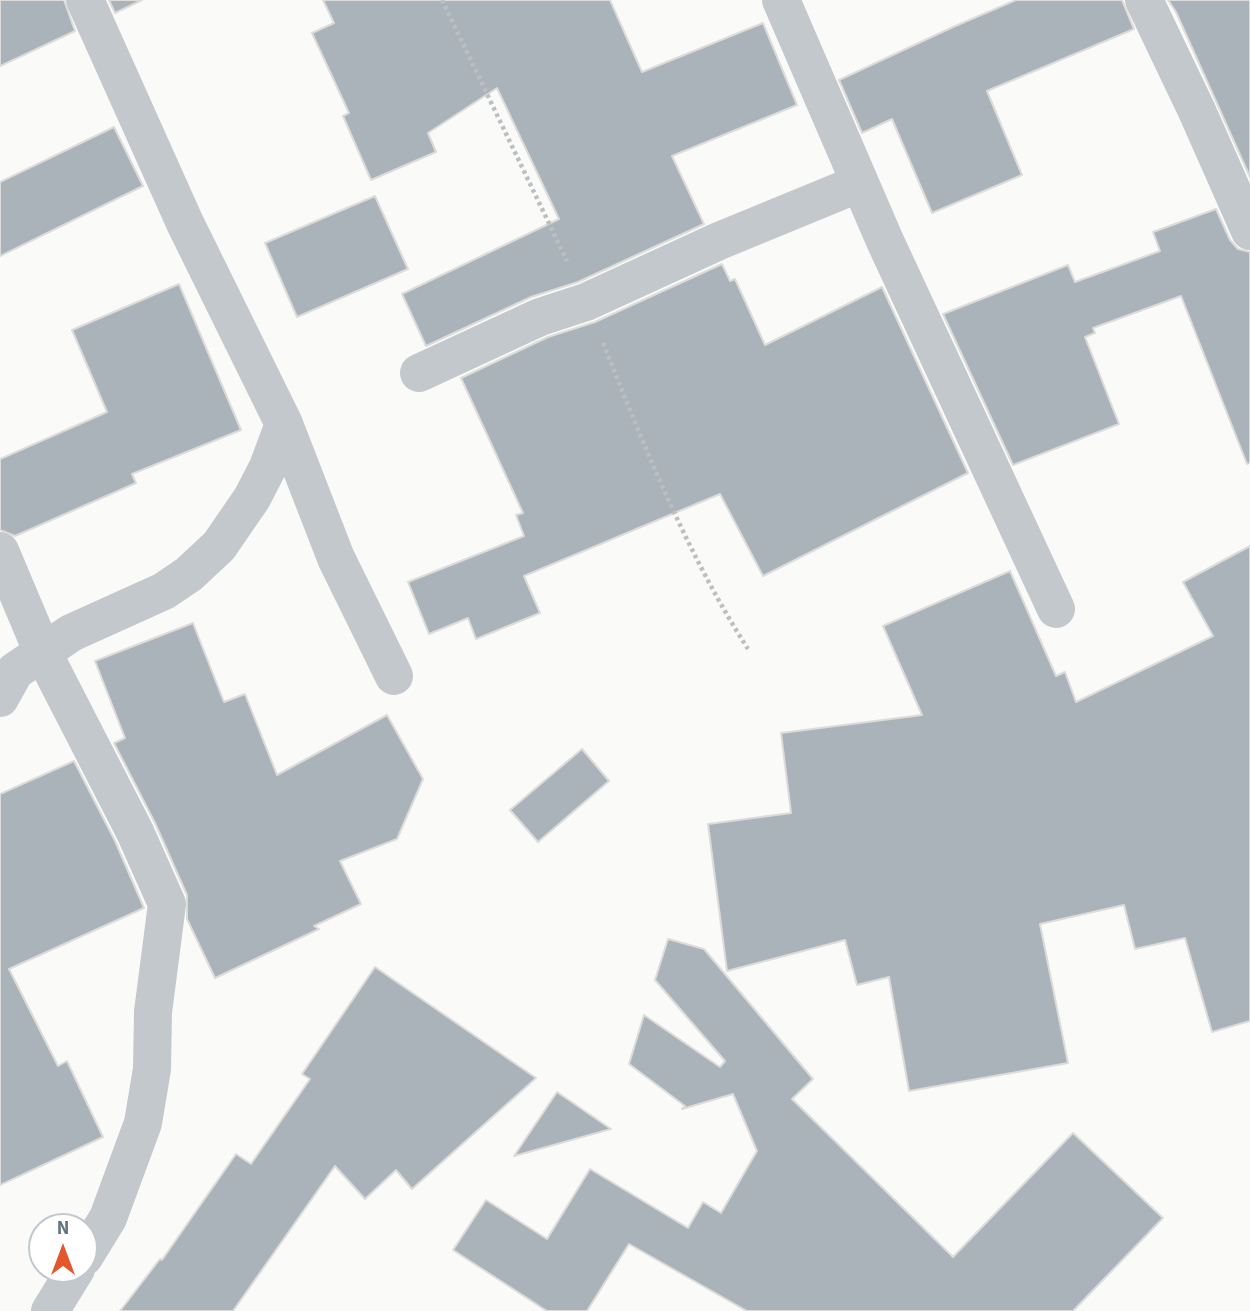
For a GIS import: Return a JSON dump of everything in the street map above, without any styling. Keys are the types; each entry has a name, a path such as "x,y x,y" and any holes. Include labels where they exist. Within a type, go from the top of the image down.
{"street":[{"path":"85,0 185,223 284,424 336,558 394,676"},
{"path":"781,0 884,242 1056,609"},
{"path":"1144,0 1250,231"},
{"path":"419,373 540,317 586,302 719,241 860,183"},
{"path":"0,698 15,671 71,633 164,591 189,574 219,546 252,498 268,467 284,424"},
{"path":"0,551 43,653 135,832 167,905 153,1012 152,1069 143,1123 108,1219 98,1235"},
{"path":"50,1311 67,1283"}],"building":[{"path":"0,0 64,0 75,31 0,66"},
{"path":"109,0 142,0 115,13"},
{"path":"323,0 610,0 642,72 763,23 797,105 672,156 704,224 578,282 531,297 426,346 402,294 559,219 497,88 428,133 436,152 371,180 343,116 349,113 312,33 334,23"},
{"path":"1016,0 1122,0 1134,29 987,91 1022,175 932,213 892,119 862,133 839,80"},
{"path":"1168,0 1250,0 1250,177 1176,12"},
{"path":"114,127 143,186 0,256 0,182"},
{"path":"375,196 408,269 297,317 265,243"},
{"path":"1216,209 1230,240 1238,249 1250,252 1250,463 1247,464 1181,296 1093,328 1095,333 1085,337 1119,424 1013,465 943,314 1068,265 1075,282 1160,251 1153,232"},
{"path":"722,264 730,281 735,279 765,345 882,287 968,473 763,576 720,494 524,576 540,613 476,639 468,618 429,634 408,582 524,536 516,515 523,513 461,378 548,337 595,322"},
{"path":"179,284 241,430 132,474 136,483 15,536 0,530 0,459 107,412 72,330"},
{"path":"1250,546 1250,1021 1212,1032 1185,938 1135,949 1124,905 1040,924 1068,1063 909,1091 889,977 857,985 845,940 727,971 708,824 791,813 781,733 922,715 883,626 1010,571 1056,676 1065,672 1076,702 1213,636 1183,582"},
{"path":"193,623 224,702 245,694 277,775 387,715 423,779 397,839 340,861 361,904 314,926 319,929 215,978 187,919 187,895 155,823 114,743 125,738 95,661"},
{"path":"582,749 609,781 538,842 510,810"},
{"path":"74,761 115,841 144,908 9,969 58,1066 67,1061 103,1137 0,1185 0,794"},
{"path":"668,939 704,949 813,1079 792,1099 953,1257 1073,1133 1163,1218 1073,1311 747,1311 629,1244 587,1311 547,1311 453,1250 486,1200 547,1239 590,1169 688,1228 703,1202 721,1213 757,1151 733,1094 682,1109 685,1106 629,1064 644,1015 720,1067 725,1061 655,980"},
{"path":"375,967 536,1078 412,1189 396,1170 365,1199 335,1166 233,1311 120,1311 160,1259 162,1260 236,1154 251,1164 310,1079 302,1074"},
{"path":"557,1092 611,1129 514,1156"}]}
